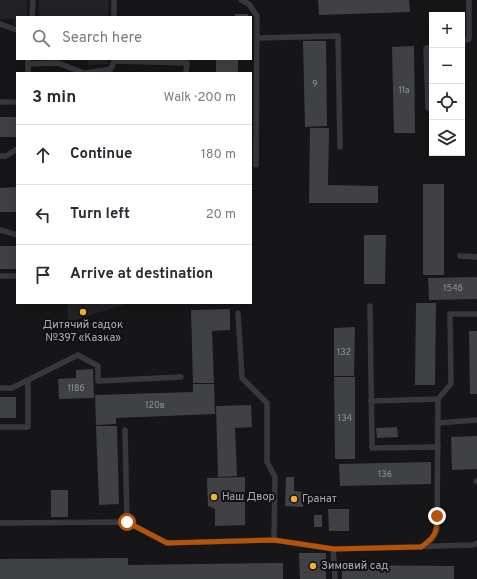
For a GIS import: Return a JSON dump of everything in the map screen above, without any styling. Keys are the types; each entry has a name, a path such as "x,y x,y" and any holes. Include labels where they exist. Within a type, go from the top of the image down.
{"lane":[{"path":"32,16 33,0"},
{"path":"114,0 114,16"},
{"path":"241,0 249,4 257,16 256,165"},
{"path":"465,40 469,39 469,0"},
{"path":"0,24 16,30"},
{"path":"258,38 338,36 340,147"},
{"path":"428,108 426,48 429,48"},
{"path":"92,72 111,69 115,60 186,63 186,72"},
{"path":"28,62 58,63 82,72"},
{"path":"0,102 16,102"},
{"path":"0,156 6,156 16,150"},
{"path":"0,230 16,235"},
{"path":"460,256 477,257"},
{"path":"0,276 16,276"},
{"path":"370,306 372,448 438,447"},
{"path":"238,312 242,378 266,403 267,462 275,478 274,540"},
{"path":"421,547 432,539 437,530 438,399 451,384 450,314 477,314"},
{"path":"0,388 12,388 78,355 98,366 98,381 181,377"},
{"path":"0,427 28,427 28,380"},
{"path":"371,401 438,399"},
{"path":"438,423 477,420"},
{"path":"125,430 127,522"},
{"path":"0,523 127,522 167,543 274,540 334,549 473,545 477,543"},
{"path":"334,549 335,579"}],"shaded area":[{"path":"0,0 27,0 27,16 16,16 16,26 14,26 14,19 0,19"},
{"path":"39,0 109,0 108,16 39,16"},
{"path":"88,60 108,60 108,64 88,65"},
{"name":"Дитячий садок №397 «Казка»","path":"67,304 126,304 68,322"}],"building":[{"path":"318,0 409,0 410,12 319,15"},
{"path":"235,14 248,14 248,16 235,16"},
{"path":"303,41 326,41 327,126 305,127"},
{"path":"414,46 415,133 394,133 392,47"},
{"path":"216,60 238,60 238,72 216,72"},
{"path":"0,117 16,117 16,137 0,137"},
{"path":"310,128 329,128 328,185 378,186 378,203 309,203"},
{"path":"423,184 444,184 444,275 423,275"},
{"path":"16,187 16,212 0,212 0,188"},
{"path":"364,235 386,235 385,284 364,284"},
{"path":"0,246 16,246 16,269 0,269"},
{"path":"477,277 477,299 429,300 428,278"},
{"path":"416,303 436,303 435,385 415,385"},
{"path":"230,309 230,330 212,331 214,383 193,383 191,310"},
{"path":"355,327 354,376 334,376 334,328"},
{"path":"469,331 477,331 477,394 470,394"},
{"path":"93,369 94,398 59,399 58,379 76,378 76,370"},
{"path":"334,377 355,377 355,459 335,459"},
{"path":"193,384 214,384 215,414 116,418 116,424 96,425 95,395 193,392"},
{"path":"0,397 16,397 16,418 0,418"},
{"path":"251,405 252,427 235,428 237,476 218,477 216,406"},
{"path":"96,426 117,426 119,504 99,505"},
{"path":"397,427 398,437 377,438 376,428"},
{"path":"477,436 477,469 452,470 451,437"},
{"path":"431,462 431,484 340,486 339,464"},
{"path":"245,477 245,525 215,526 215,509 208,506 207,478"},
{"name":"Гранат","path":"286,477 294,477 294,491 303,492 303,507 285,506"},
{"path":"51,490 68,490 68,517 51,517"},
{"path":"328,509 349,509 349,531 329,531"},
{"path":"314,515 322,515 322,527 314,527"},
{"name":"Зимовий сад","path":"299,553 326,553 326,579 300,579"},
{"path":"128,558 128,565 283,563 283,579 0,579 0,559"},
{"path":"342,565 454,566 454,579 342,579"}],"place":[{"name":"Дитячий садок №397 «Казка»","path":"83,312"},
{"name":"Наш Двор","path":"214,497"},
{"name":"Гранат","path":"294,499"},
{"name":"Зимовий сад","path":"313,566"}],"route":[{"path":"127,522 167,543 274,540 334,549 421,547 432,539 437,530 437,516"}]}
